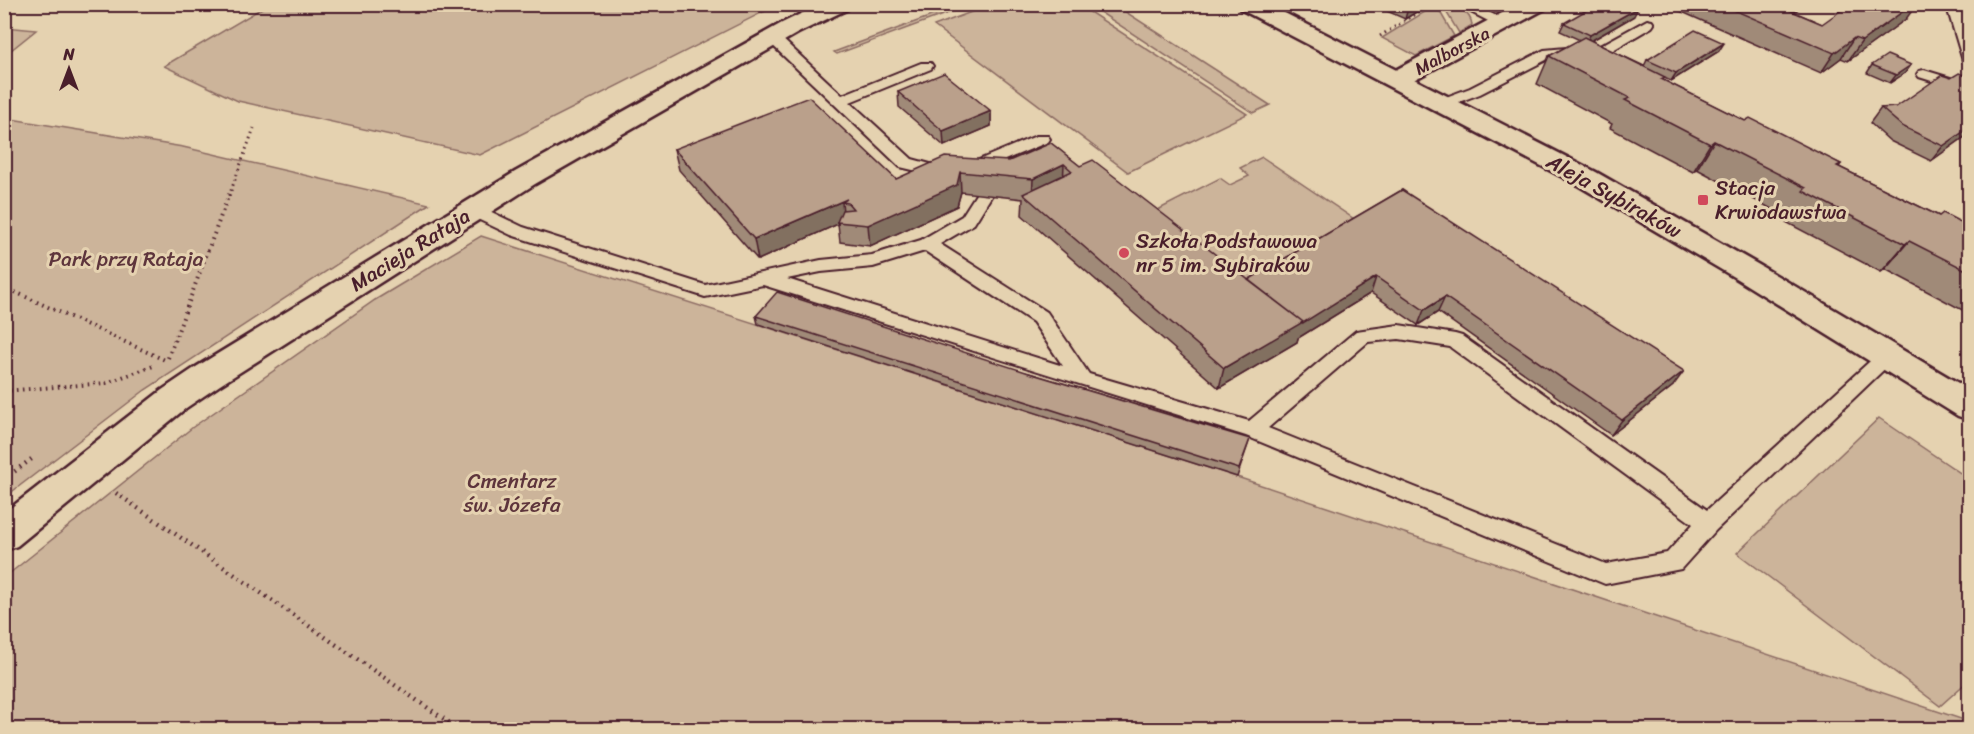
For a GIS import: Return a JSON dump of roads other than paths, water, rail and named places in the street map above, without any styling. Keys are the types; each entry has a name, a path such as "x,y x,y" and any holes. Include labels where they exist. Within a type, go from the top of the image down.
{"street":[{"name":"Macieja Rataja","path":"4,535 86,472 174,399 208,376 525,178 773,38 840,4"},
{"name":"Aleja Sybiraków","path":"1248,4 1586,178 1748,272 1887,357 1963,396"},
{"name":"Malborska","path":"1397,79 1522,13"}],"lane":[{"path":"1461,4 1522,13"},
{"path":"1777,17 1797,4"},
{"path":"1953,4 1970,61"},
{"path":"1586,60 1647,24"},
{"path":"773,38 906,163 934,170 971,169 1042,139"},
{"path":"1443,103 1475,91 1549,53 1566,52 1608,70"},
{"path":"840,101 926,66"},
{"path":"1924,74 1970,89"},
{"path":"474,210 517,231 705,291 821,266 873,261 927,244 968,220 985,188 971,169"},
{"path":"927,244 1040,317 1082,379"},
{"path":"765,279 1252,430 1605,574 1673,562 1708,523 1887,357"},
{"path":"1252,430 1362,336 1399,332 1455,341 1708,523"}],"place":[{"name":"Stacja Krwiodawstwa","path":"1703,200"},
{"name":"Szkoła Podstawowa nr 5 im. Sybiraków","path":"1124,253"}],"park label":[{"name":"Park przy Rataja","path":"126,259"},
{"name":"Cmentarz św. Józefa","path":"512,493"}]}
